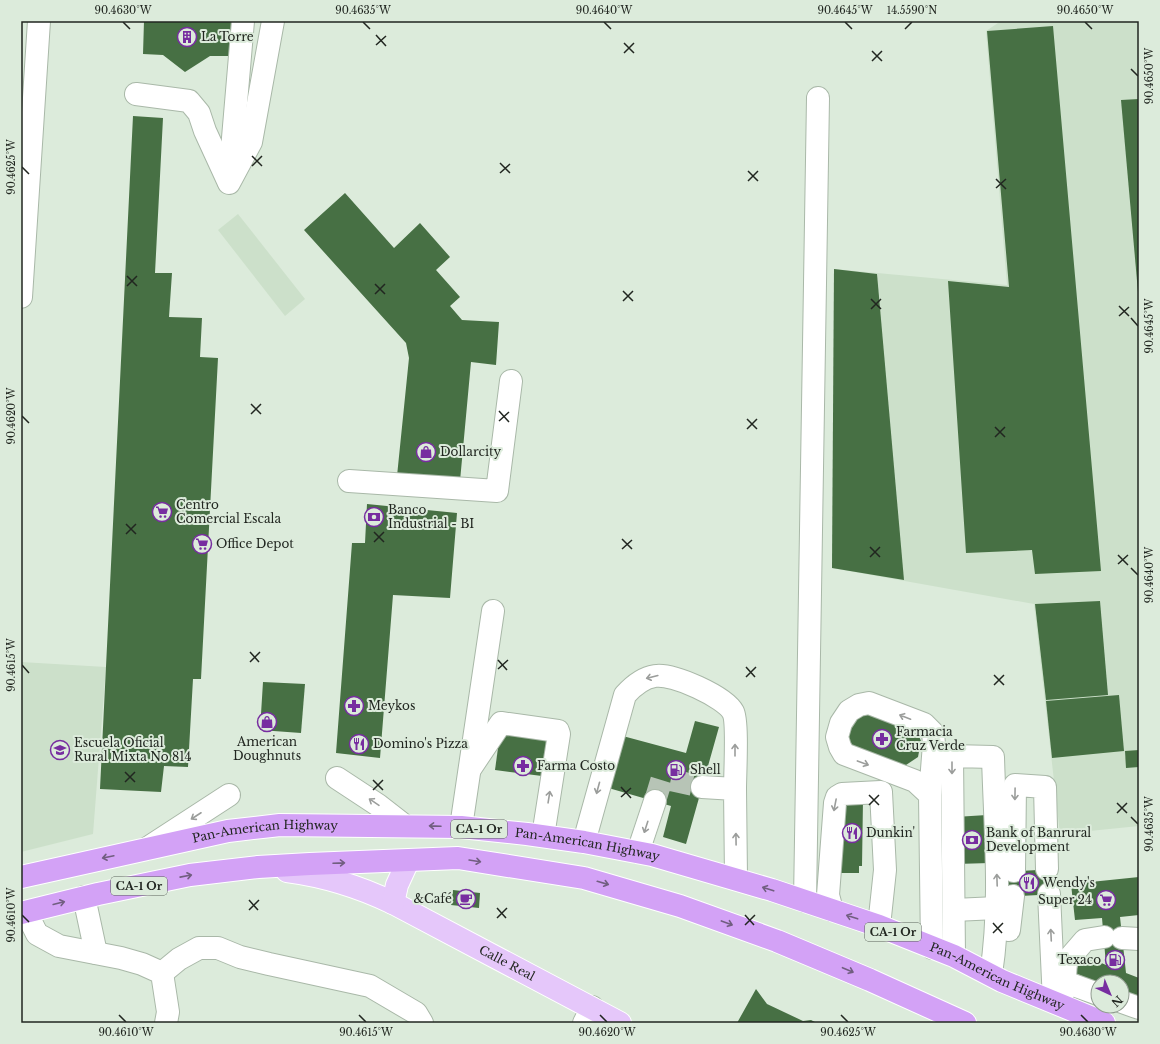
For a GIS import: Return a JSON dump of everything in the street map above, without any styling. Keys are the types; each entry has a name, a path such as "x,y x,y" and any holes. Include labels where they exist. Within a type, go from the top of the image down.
{"highway":[{"name":"Pan-American Highway","path":"21,876 228,831 280,825 461,827 543,836 638,852 736,878 806,901 879,926 954,956 997,977 1104,1023"},
{"name":"CA-1 Or","path":"23,912 84,897 190,875 258,867 458,858 584,878 680,906 777,940 965,1023"}],"main road":[{"path":"393,903 397,885 408,860"},
{"name":"Calle Real","path":"258,867 315,874 362,888 393,903 588,1015 620,1023"}],"street":[{"path":"21,297 39,21"},
{"path":"229,182 243,21"},
{"path":"229,182 251,142 273,21"},
{"path":"136,94 189,101 199,113 205,131 229,182"},
{"path":"806,901 818,98"},
{"path":"349,480 497,491 510,381"},
{"path":"461,827 493,611"},
{"path":"584,842 624,695 638,682 647,678 656,676 683,681 726,703 734,714 736,878"},
{"path":"930,795 915,782 850,758 844,754 837,737 841,723 849,711 859,705 869,703 924,724 933,733 934,744 930,795 932,948"},
{"path":"470,769 501,723 558,731 559,734 543,836"},
{"path":"808,737 837,737"},
{"path":"898,776 910,773 921,766 928,758 934,744"},
{"path":"954,956 952,756 993,757 1005,902 997,977"},
{"path":"337,778 378,805 406,826"},
{"path":"1014,871 1015,784 1045,787 1047,869"},
{"path":"702,787 735,789"},
{"path":"832,910 828,895 835,803 837,797 842,794 881,792 885,870 879,926"},
{"path":"146,848 229,795"},
{"path":"638,852 655,801"},
{"path":"1049,894 1059,1004"},
{"path":"84,897 96,953"},
{"path":"954,910 1005,902"},
{"path":"23,912 37,934 59,946 142,964 162,973"},
{"path":"1059,1004 1065,982 1066,962 1085,940 1122,938"},
{"path":"162,973 179,959 199,948 218,948 247,959 370,986 416,1013 422,1023"},
{"path":"162,973 168,1012 166,1023"},
{"path":"1065,982 1090,991"}],"shaded area":[{"path":"1001,21 1139,21 1139,826 1060,834 1034,604 832,568 834,269 1007,285 986,31"},
{"path":"238,214 305,299 285,316 218,230"},
{"name":"Escuela Oficial Rural Mixta No 814","path":"21,662 106,667 93,834 21,852"}],"building":[{"name":"La Torre","path":"144,21 231,21 230,56 210,56 185,72 163,55 143,54"},
{"path":"1053,26 1101,571 1035,574 1032,550 966,553 948,281 1009,287 987,31"},
{"path":"1139,99 1139,292 1138,292 1121,100"},
{"name":"Centro Comercial Escala","path":"133,116 163,118 155,273 172,273 169,317 202,318 200,357 218,358 201,679 193,679 188,767 164,766 161,792 100,789"},
{"path":"345,193 394,248 420,223 450,257 436,270 460,297 450,306 462,320 499,322 496,365 471,362 460,481 397,476 409,358 406,343 304,230"},
{"path":"834,269 877,274 904,580 832,568"},
{"path":"367,504 457,513 450,598 393,595 380,758 336,753 352,543 365,543"},
{"path":"1100,601 1108,695 1046,700 1035,604"},
{"path":"263,682 305,684 301,733 260,730"},
{"path":"1119,695 1124,751 1052,758 1046,701"},
{"name":"Farmacia Cruz Verde","path":"864,709 916,729 921,741 918,757 903,767 851,751 843,738"},
{"name":"Shell","path":"695,721 719,727 686,844 663,837 671,806 605,787 619,735 686,753"},
{"path":"501,726 556,733 550,777 495,770"},
{"path":"1139,750 1139,767 1126,768 1125,751"},
{"name":"Dunkin'","path":"841,800 863,800 862,866 859,866 859,873 840,873"},
{"name":"Bank of Banrural Development","path":"987,815 990,863 956,864 955,817"},
{"name":"Wendy's","path":"1055,869 1056,894 1002,897 1001,872"},
{"path":"1139,877 1139,915 1120,917 1126,973 1129,974 1090,974 1090,980 1075,973 1083,955 1106,965 1102,918 1075,920 1071,884"},
{"name":"&Café","path":"453,890 480,893 479,908 451,905"},
{"path":"1130,975 1139,978 1139,1000 1130,996"},
{"path":"756,989 767,1004 803,1021 811,1020 817,1023 737,1023"}],"tunnel":[{"path":"655,801 662,778 702,787"}],"place":[{"name":"La Torre","path":"187,37"},
{"name":"Dollarcity","path":"426,452"},
{"name":"Centro Comercial Escala","path":"162,512"},
{"name":"Banco Industrial - BI","path":"374,517"},
{"name":"Office Depot","path":"202,544"},
{"name":"Meykos","path":"354,706"},
{"name":"American Doughnuts","path":"267,722"},
{"name":"Farmacia Cruz Verde","path":"882,739"},
{"name":"Domino's Pizza","path":"359,744"},
{"name":"Escuela Oficial Rural Mixta No 814","path":"60,750"},
{"name":"Farma Costo","path":"523,766"},
{"name":"Shell","path":"676,770"},
{"name":"Dunkin'","path":"852,833"},
{"name":"Bank of Banrural Development","path":"972,840"},
{"name":"Wendy's","path":"1029,883"},
{"name":"&Café","path":"466,899"},
{"name":"Super 24","path":"1106,900"},
{"name":"Texaco","path":"1115,960"}]}
